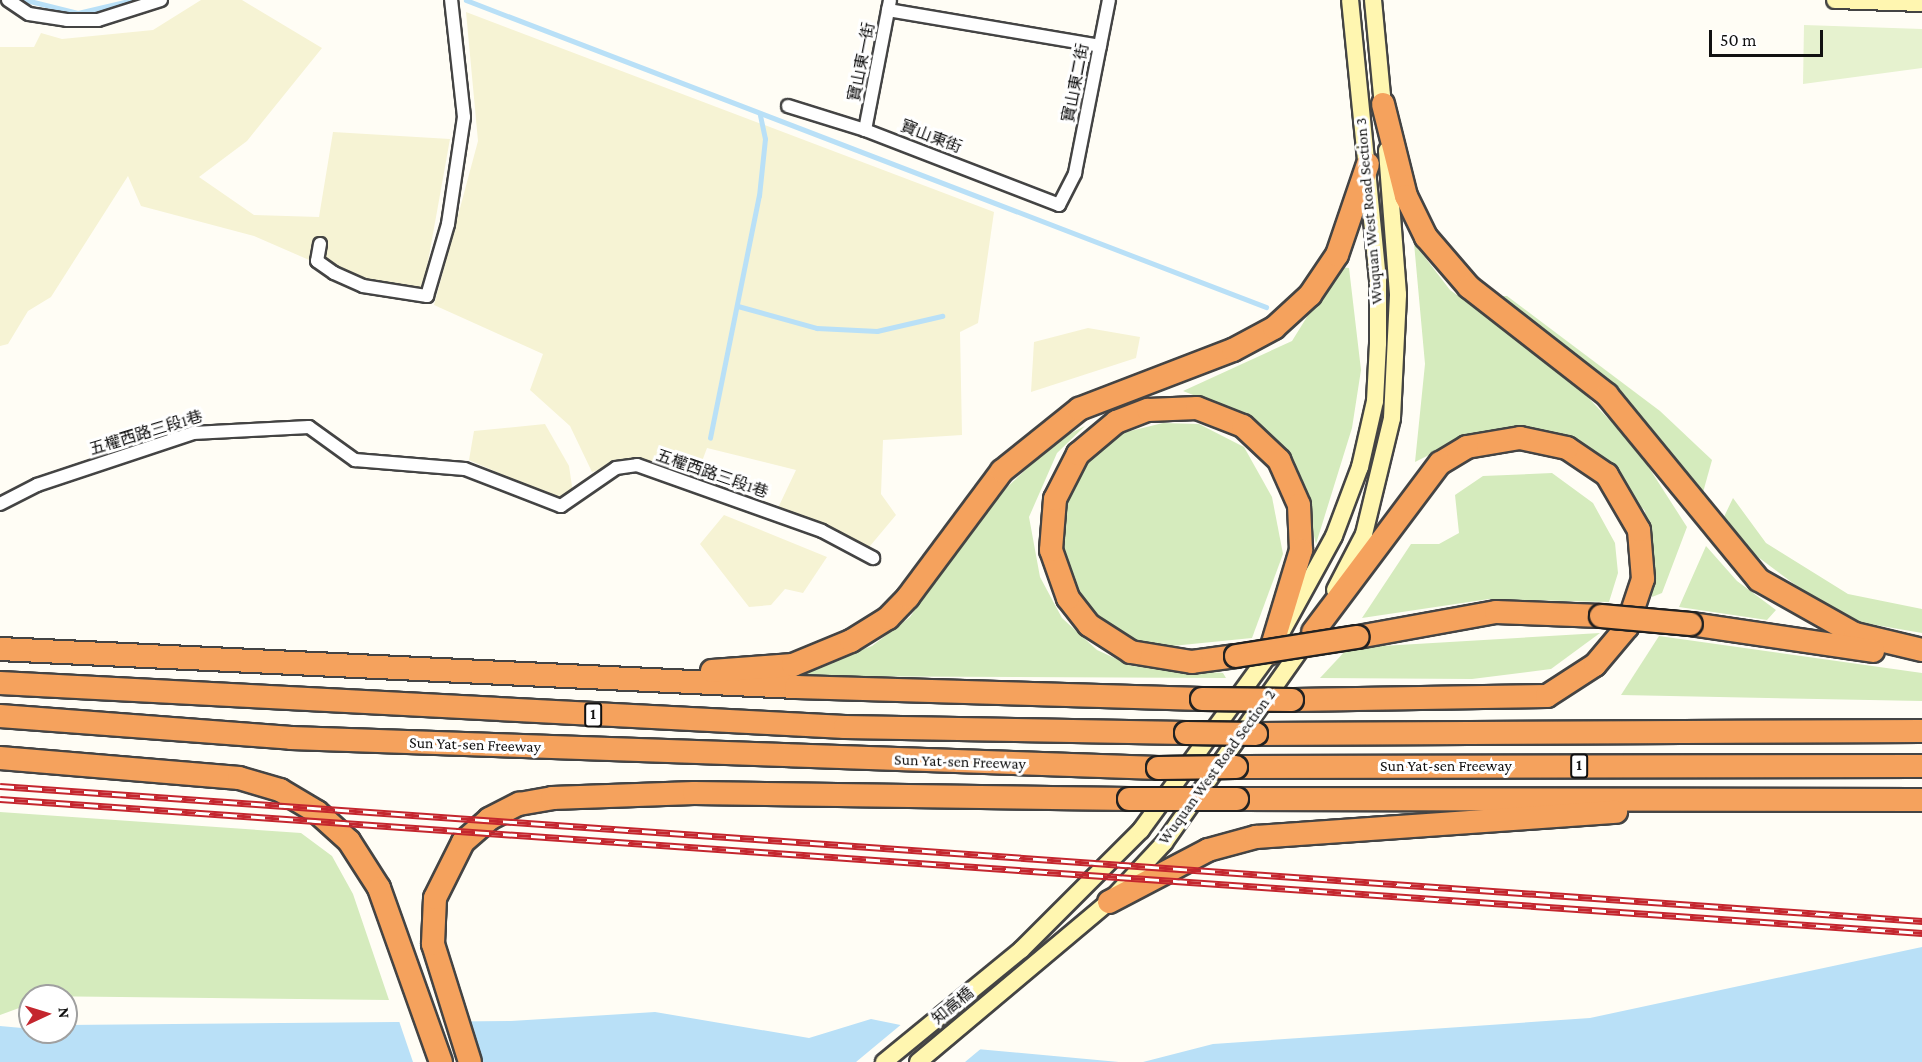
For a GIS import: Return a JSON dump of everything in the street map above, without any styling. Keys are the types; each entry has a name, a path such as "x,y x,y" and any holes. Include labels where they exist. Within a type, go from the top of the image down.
{"highway":[{"path":"1383,104 1406,196 1426,237 1469,287 1607,395 1759,580 1855,634 1922,650"},
{"path":"615,678 793,665 888,618 1002,471 1079,409 1233,350 1274,328 1310,295 1337,255 1368,164"},
{"path":"1270,652 1301,550 1299,505 1279,460 1243,426 1197,408 1148,410 1116,422 1077,454 1055,499 1051,550 1068,598 1089,625 1131,652 1192,662 1236,656 1358,637 1496,612 1601,616 1691,624 1922,656"},
{"path":"0,649 615,678 1202,699 1547,696 1595,665 1628,627 1643,579 1639,530 1607,475 1567,448 1520,438 1467,447 1440,463 1313,632"},
{"name":"Sun Yat-sen Freeway","path":"0,683 845,727 1256,734 1922,731"},
{"name":"Sun Yat-sen Freeway","path":"0,716 291,738 1158,768 1922,766"},
{"path":"0,758 239,778 299,800 334,826 370,871 422,1004 441,1062"},
{"path":"470,1062 433,944 439,883 475,830 519,804 552,798 694,793 1695,803 1922,800"},
{"path":"1108,902 1208,850 1256,837 1574,817 1695,803"}],"main road":[{"name":"Wuquan West Road Section 3","path":"1270,652 1334,536 1360,467 1375,401 1378,280 1350,0"},
{"name":"Wuquan West Road Section 3","path":"1313,632 1364,534 1392,418 1398,294 1373,0"},
{"path":"1835,0 1922,3"},
{"name":"Wuquan West Road Section 2","path":"1030,966 1108,902 1189,811 1313,632"},
{"name":"Wuquan West Road Section 2","path":"1021,950 1142,830 1270,652"},
{"name":"知高橋","path":"884,1062 1021,950"},
{"name":"知高橋","path":"918,1062 1030,966"}],"street":[{"path":"8,0 29,14 67,20 98,20 161,0"},
{"path":"320,243 318,261 334,273 363,286 427,296 448,224 464,117 451,0"},
{"name":"寶山東二街","path":"1059,205 1075,173 1109,0"},
{"path":"889,5 1100,46"},
{"name":"寶山東一街","path":"865,130 889,5"},
{"name":"寶山東街","path":"788,106 865,130 1059,205"},
{"name":"五權西路三段1巷","path":"0,504 37,485 193,433 309,427 355,460 465,469 561,506 616,468 636,465 822,531 873,558"}],"shaded area":[{"path":"201,0 242,0 322,48 247,141 199,177 254,215 319,217 333,132 450,139 422,295 362,283 254,236 141,206 128,176 51,297 28,311 8,344 0,346 0,47 34,47 41,33 62,39 153,30"},
{"path":"466,12 994,212 978,323 960,332 962,435 883,440 881,494 896,515 865,552 777,510 796,470 707,448 695,480 623,463 592,472 570,426 530,390 543,354 434,305 478,141"},
{"path":"1088,328 1140,337 1136,358 1031,392 1034,342"},
{"path":"545,424 569,466 573,493 556,498 469,460 474,431"},
{"path":"724,515 827,557 803,593 785,589 771,605 749,607 700,544"}],"green space":[{"path":"1804,25 1922,29 1922,68 1803,84"},
{"path":"1414,243 1450,290 1561,369 1637,449 1687,527 1662,593 1652,597 1645,511 1578,440 1512,431 1465,437 1415,462 1425,364"},
{"path":"1338,267 1349,268 1361,370 1352,428 1316,544 1300,479 1247,416 1183,391 1292,341"},
{"path":"1498,296 1507,296 1660,411 1712,460 1702,496"},
{"path":"1163,423 1199,424 1244,447 1272,497 1283,554 1252,638 1162,647 1123,637 1088,607 1066,564 1059,516 1077,463 1126,432"},
{"path":"1085,426 1057,453 1029,517 1040,577 1062,618 1097,650 1132,666 1223,673 1226,678 789,676 872,646 910,617 982,511 1057,440"},
{"path":"1552,473 1593,503 1615,543 1618,573 1609,602 1489,599 1362,618 1411,544 1439,544 1459,533 1455,495 1483,476"},
{"path":"1733,498 1766,543 1848,594 1922,609 1922,633 1841,619 1734,539 1721,523"},
{"path":"1706,546 1737,581 1776,610 1767,620 1679,607"},
{"path":"1600,633 1551,669 1472,679 1320,678 1348,648"},
{"path":"1659,636 1922,673 1922,701 1621,695"},
{"path":"0,812 301,833 332,856 353,894 389,1000 78,997 78,984 18,984 18,1008 0,1015"}],"water":[{"path":"1922,947 1922,1062 1143,1062 1213,1044 1590,1018"},
{"path":"655,1012 809,1038 871,1019 935,1032 966,1048 1119,1062 0,1062 0,1026 18,1028 18,1044 78,1044 78,1025 511,1021"}],"pier":[{"path":"398,1018 467,1018 482,1062 413,1062"},
{"path":"903,1023 936,1029 966,1045 983,1047 965,1062 856,1062"}],"waterway":[{"path":"26,0 78,13 133,0"},
{"path":"466,0 1266,307"},
{"path":"710,438 759,196 765,139 760,115"},
{"path":"738,306 817,328 877,331 942,316"}],"railway":[{"path":"0,786 1922,921"},
{"path":"0,799 1922,933"}]}
